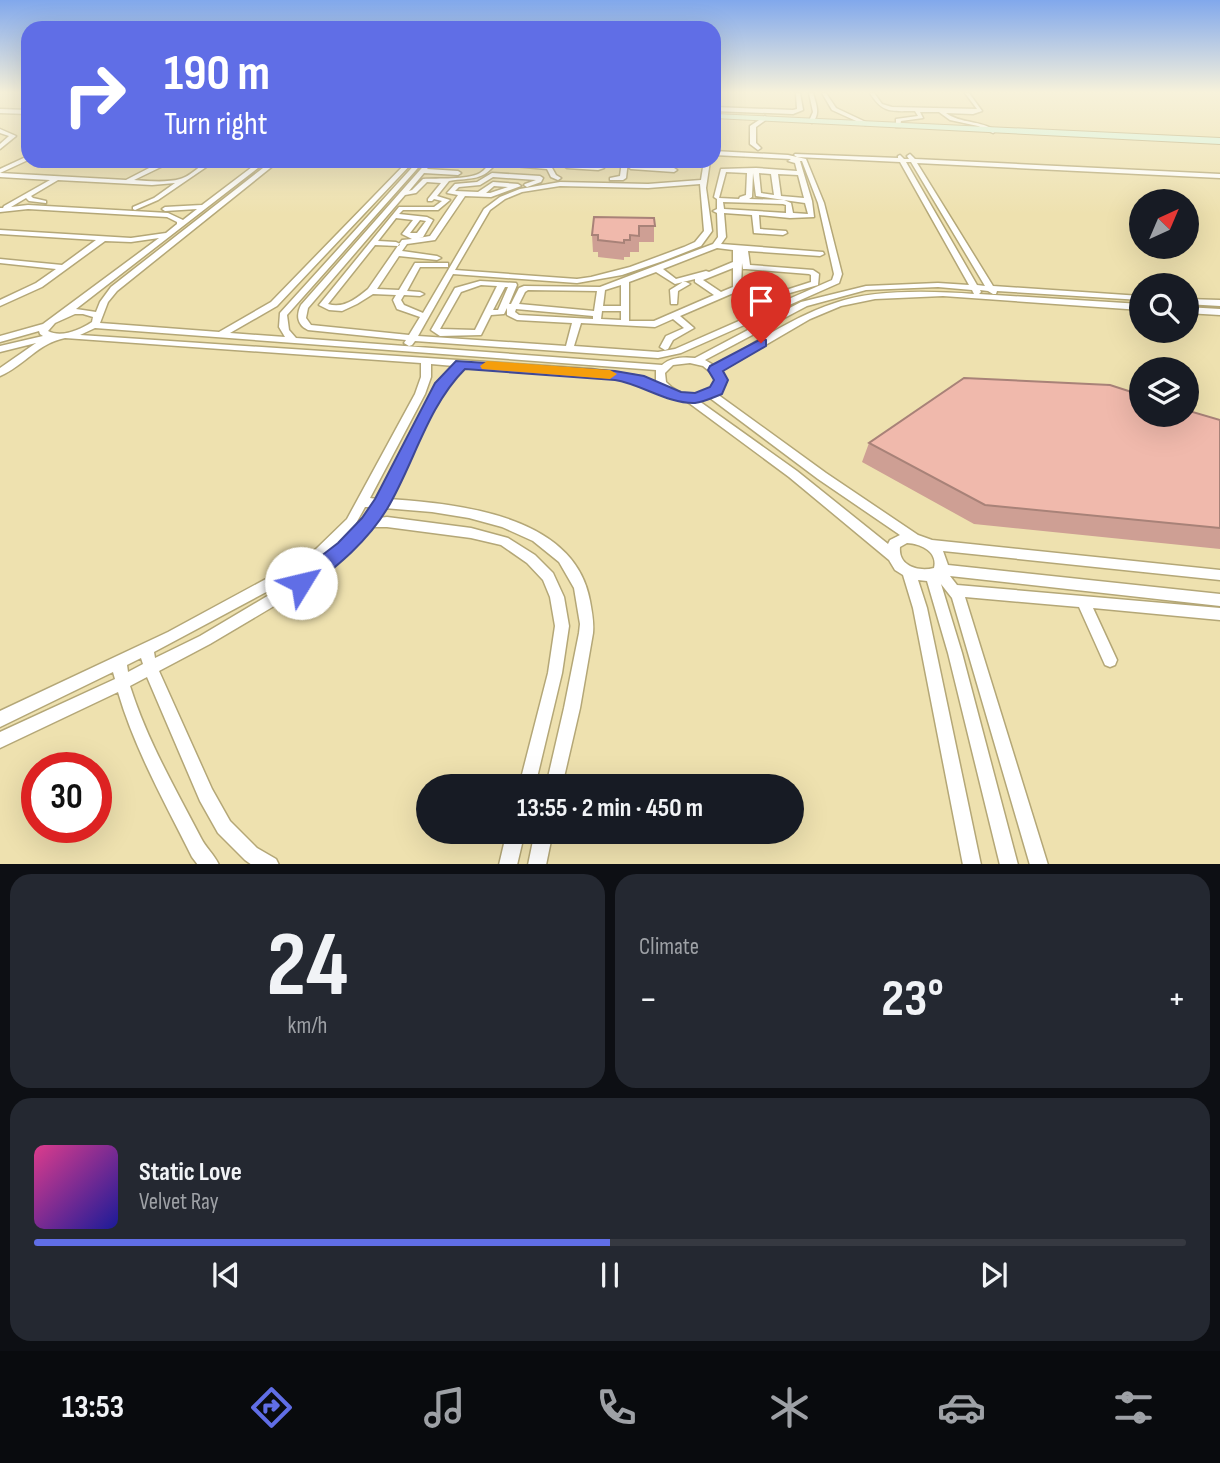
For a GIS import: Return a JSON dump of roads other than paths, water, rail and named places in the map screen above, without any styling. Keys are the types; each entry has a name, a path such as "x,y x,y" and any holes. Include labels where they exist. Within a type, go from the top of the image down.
{"street":[{"path":"751,133 753,144 758,148"},
{"path":"1046,133 1220,141"},
{"path":"721,150 758,148 1220,173"},
{"path":"721,150 900,157"},
{"path":"425,168 301,314 302,321 319,330 638,355 678,351 823,288 837,277 821,203 804,160 721,151"},
{"path":"900,157 980,296"},
{"path":"729,158 730,169"},
{"path":"911,158 996,297"},
{"path":"706,210 812,216 798,172 798,162 721,159"},
{"path":"0,175 21,163"},
{"path":"15,165 21,166"},
{"path":"14,176 15,171 21,167"},
{"path":"121,182 156,168"},
{"path":"160,209 166,196 202,168"},
{"path":"135,208 166,196 210,168"},
{"path":"0,339 46,326 63,316 255,168"},
{"path":"95,322 104,302 114,289 267,168"},
{"path":"220,334 274,304 404,168"},
{"path":"295,341 281,324 289,306 415,168"},
{"path":"422,171 471,180 488,168"},
{"path":"499,175 503,168"},
{"path":"551,168 555,175"},
{"path":"600,178 602,168"},
{"path":"621,179 623,168"},
{"path":"634,168 674,169"},
{"path":"396,253 447,265 577,281 613,276 698,244 708,231 704,196 706,168"},
{"path":"718,197 720,171 730,169 798,172"},
{"path":"753,170 758,195 809,201"},
{"path":"704,196 749,197 753,170"},
{"path":"774,171 778,197"},
{"path":"141,183 146,174"},
{"path":"0,175 49,180 141,183 182,181"},
{"path":"0,175 148,187 166,196"},
{"path":"480,183 488,176 499,175 538,178"},
{"path":"518,186 480,183 459,185 450,192 462,195 491,195 518,186 538,178 555,175 661,181"},
{"path":"423,208 444,182 455,176"},
{"path":"0,209 49,180"},
{"path":"0,203 49,180"},
{"path":"403,193 413,193 423,182 444,182"},
{"path":"406,348 447,265 487,209 506,196 571,183 640,186 705,182"},
{"path":"757,183 776,184"},
{"path":"480,194 489,185"},
{"path":"27,195 36,202 186,210 207,206"},
{"path":"433,197 447,200 438,209 402,208 323,305 334,309 360,300 371,291 405,242 432,238 462,195"},
{"path":"716,246 722,237 720,200 784,202 789,204 790,216"},
{"path":"786,253 783,233 793,200"},
{"path":"83,210 91,205"},
{"path":"0,209 28,207 168,215 180,221 181,225"},
{"path":"753,214 757,251"},
{"path":"753,214 757,231 783,233"},
{"path":"395,216 418,218"},
{"path":"0,232 131,240 170,234"},
{"path":"0,303 39,285 102,239"},
{"path":"131,240 151,248"},
{"path":"373,243 396,244"},
{"path":"488,313 499,313 527,288 601,289 716,246 820,254"},
{"path":"737,288 741,250"},
{"path":"509,306 598,315 625,323 655,324 695,304 737,288 786,292 815,283 817,278 810,272 751,269 745,264 741,250"},
{"path":"0,261 64,267"},
{"path":"674,302 673,292 677,288 738,263"},
{"path":"424,316 400,307 397,300 399,293 418,265 447,265"},
{"path":"657,269 675,282 706,273"},
{"path":"698,280 720,295"},
{"path":"625,282 625,323"},
{"path":"502,284 475,334 440,333 435,330 458,290 480,283 502,284 513,285 509,306 510,313 517,317 577,321 624,308"},
{"path":"696,361 794,309 828,296 894,285 975,287 1129,297"},
{"path":"677,288 695,304"},
{"path":"598,315 601,289"},
{"path":"371,291 420,295"},
{"path":"715,370 807,317 839,304 901,294 980,296 1129,306"},
{"path":"1199,302 1220,303"},
{"path":"1199,311 1220,312"},
{"path":"63,316 89,312 95,322"},
{"path":"665,347 669,338 690,328 674,316"},
{"path":"569,350 577,321"},
{"path":"664,321 680,333 683,341 678,351"},
{"path":"69,337 95,322 295,341 664,368 678,361 696,361 719,374 720,385 711,394 688,398"},
{"path":"46,326 43,332 51,338"},
{"path":"0,349 69,337 426,361 615,375 688,398 737,431 831,504 893,556 909,573 920,608 972,864"},
{"path":"0,373 51,338"},
{"path":"0,719 146,649 307,562 332,543 351,522 420,394 426,377 426,361"},
{"path":"0,740 151,668 301,583 345,549 369,523 382,503 442,383 461,364"},
{"path":"664,368 659,378 665,389"},
{"path":"711,394 822,476 914,538 930,545 1220,575"},
{"path":"362,502 486,517 530,532 569,563 582,589 587,625 556,774"},
{"path":"351,522 471,533 504,541 531,559 548,577 557,597 562,626 555,673 530,774"},
{"path":"893,556 894,544 905,538 914,538"},
{"path":"930,545 941,557 937,572 1009,864"},
{"path":"909,573 937,572 1220,600"},
{"path":"937,572 955,590 1039,864"},
{"path":"955,590 1220,614"},
{"path":"1083,601 1110,660"},
{"path":"146,649 151,668 206,794 224,827 251,854 270,864"},
{"path":"119,663 121,683 130,709 193,839 210,864"},
{"path":"508,864 513,844"},
{"path":"537,864 541,844"}]}
